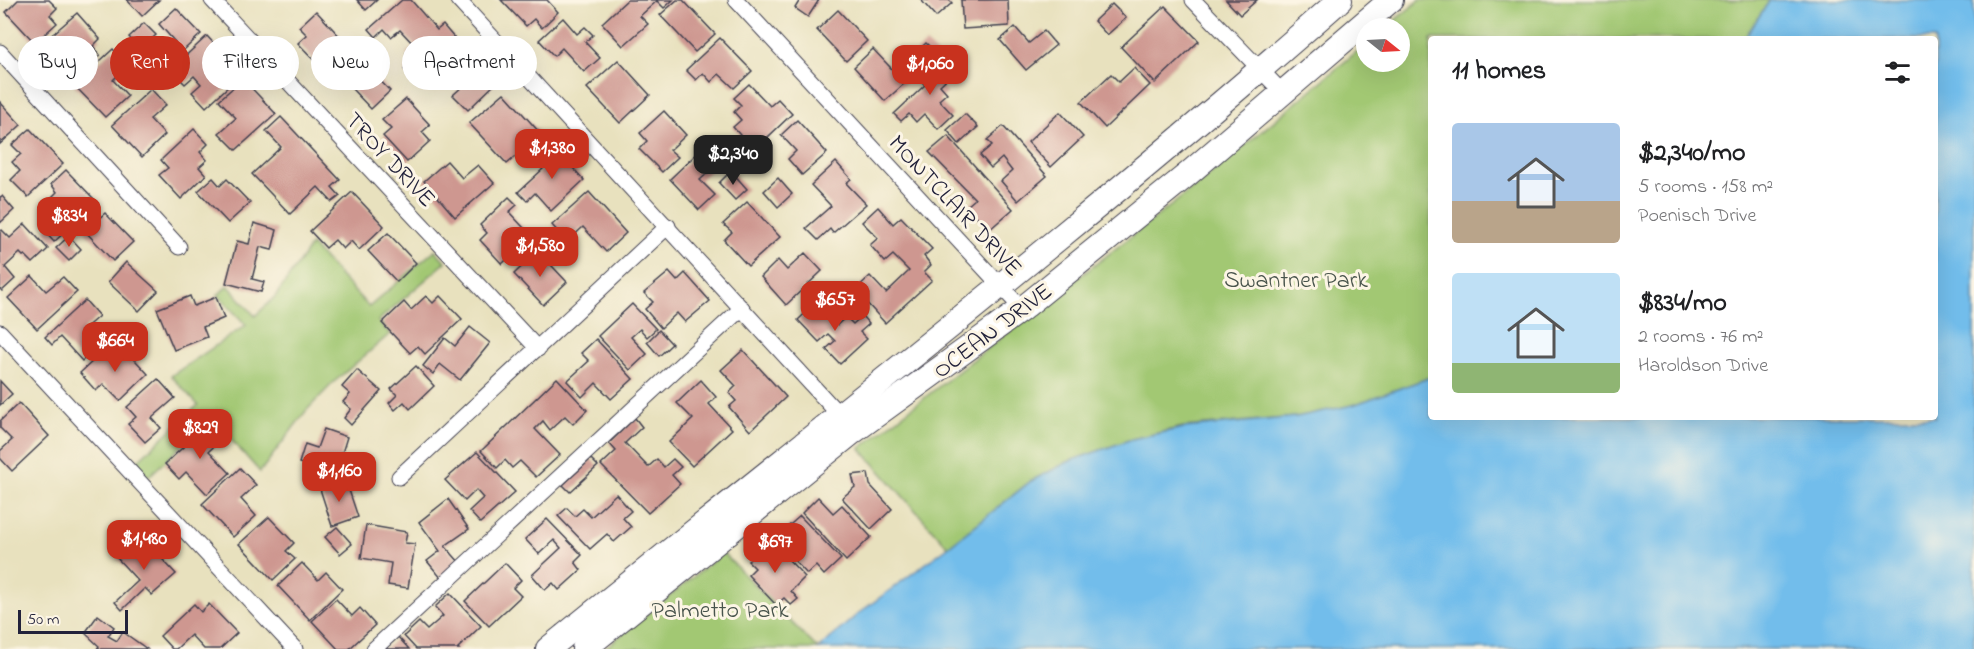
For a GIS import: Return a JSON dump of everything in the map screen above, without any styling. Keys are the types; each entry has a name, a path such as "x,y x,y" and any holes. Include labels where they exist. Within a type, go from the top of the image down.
{"main road":[{"name":"OCEAN DRIVE","path":"548,649 733,515 847,423 1001,287 1261,70 1340,0"},
{"name":"OCEAN DRIVE","path":"847,423 1022,309 1135,217 1391,0"},
{"path":"1113,193 1135,217"},
{"name":"OCEAN DRIVE","path":"584,649 733,515"}],"street":[{"name":"TROY DRIVE","path":"212,0 538,349"},
{"path":"458,0 847,423"},
{"name":"MONTCLAIR DRIVE","path":"736,0 1022,309"},
{"path":"1193,0 1283,93"},
{"path":"0,52 180,247"},
{"path":"399,477 668,226"},
{"path":"374,649 742,308"},
{"path":"0,332 295,649"}],"green space":[{"name":"Swantner Park","path":"1420,0 1770,0 1746,36 1428,36 1428,378 1353,405 1296,417 1183,427 1132,439 1070,461 1031,481 948,547 860,448 1201,182 1356,52 1356,72 1410,72 1410,18 1398,18"},
{"path":"311,245 369,307 435,250 446,262 378,321 390,334 334,382 306,411 260,472 212,418 148,477 135,463 198,405 171,376 246,325 218,295 228,285 255,316 275,297"},
{"name":"Palmetto Park","path":"723,553 818,649 604,649"}],"water":[{"path":"1770,0 1974,0 1974,649 818,649 859,613 948,547 1031,481 1070,461 1132,439 1183,428 1296,417 1353,405 1428,378 1428,420 1938,420 1938,36 1746,36"}],"building":[{"path":"18,0 49,0 57,8 50,15 57,23 43,36 28,36 6,12"},
{"path":"127,0 159,0 142,16"},
{"path":"357,0 377,0 366,10"},
{"path":"402,0 411,0 437,30 443,25 452,36 406,36 400,30 391,37 384,29 375,36 369,29"},
{"path":"501,0 547,0 558,12 542,28 534,19 526,26"},
{"path":"627,0 673,0 664,8 657,1 640,16 648,24 623,46 602,23"},
{"path":"677,0 683,0 715,34 695,52 660,15"},
{"path":"800,0 819,0 808,17 795,8"},
{"path":"921,0 949,0 952,3 936,17"},
{"path":"961,0 1008,0 1009,26 963,29"},
{"path":"1226,0 1257,0 1240,15"},
{"path":"1112,4 1126,18 1107,35 1094,21"},
{"path":"1165,6 1199,41 1155,83 1121,47"},
{"path":"176,8 201,34 190,44 190,36 170,36 159,24"},
{"path":"838,10 867,41 846,61 817,30"},
{"path":"316,11 339,36 311,36 311,57 299,44 307,35 299,27"},
{"path":"77,13 97,36 51,36"},
{"path":"563,18 577,34 585,27 593,35 585,42 600,58 584,72 562,48 554,56 539,40"},
{"path":"144,23 156,35 155,36 130,36"},
{"path":"1015,27 1029,43 1044,31 1056,45 1026,70 1000,40"},
{"path":"720,38 752,71 734,88 719,74 711,82 703,73 696,80 686,70"},
{"path":"202,41 202,90 225,90 206,107 192,92 201,84 194,76 190,80 190,52"},
{"path":"926,43 938,55 921,71 909,59"},
{"path":"873,49 905,83 885,101 854,67"},
{"path":"110,52 110,90 122,90 128,96 105,117 79,90 98,90 98,63"},
{"path":"941,56 955,71 940,85 947,93 939,100 953,115 938,129 924,114 916,122 909,114 901,121 894,114 925,85 918,77"},
{"path":"618,60 650,95 620,123 587,88"},
{"path":"1134,68 1150,85 1105,128 1081,102 1111,74 1119,82"},
{"path":"749,84 770,106 778,99 792,114 747,157 733,142 740,135 733,127 741,120 734,112 741,105 734,98"},
{"path":"150,90 166,105 150,119 165,135 142,157 112,125"},
{"path":"230,90 253,90 276,114 236,150 219,133 236,118 219,100"},
{"path":"353,90 389,90 390,91 371,109"},
{"path":"459,90 489,90 468,110 453,95"},
{"path":"504,93 541,134 507,164 469,123"},
{"path":"406,99 430,125 422,132 430,141 407,162 383,136 391,129 382,120"},
{"path":"0,102 21,125 0,144"},
{"path":"664,111 686,135 670,150 678,157 662,172 639,149 647,141 640,133"},
{"path":"1060,112 1083,137 1051,167 1028,142"},
{"path":"965,114 978,127 959,144 947,130"},
{"path":"281,117 340,180 332,187 340,196 332,202 318,187 290,214 252,174 281,147 266,131"},
{"path":"797,120 827,153 802,175 788,159 796,151 781,135"},
{"path":"1003,126 1047,176 1018,201 1001,181 1012,171 1002,158 991,168 980,155 992,145 987,140"},
{"path":"30,129 63,164 28,197 11,180 20,171 12,162 21,154 12,145"},
{"path":"194,129 208,144 200,152 207,160 199,167 206,175 181,199 159,175 168,168 161,160"},
{"path":"948,136 1013,209 989,230 967,206 975,199 929,152"},
{"path":"709,142 724,158 700,180 715,195 699,210 670,179"},
{"path":"552,145 584,180 551,211 535,193 527,201 518,192 543,169 535,161"},
{"path":"447,161 462,178 478,165 494,183 455,217 424,181"},
{"path":"836,162 851,179 846,183 866,204 833,233 830,229 818,240 806,228 831,206 811,185"},
{"path":"66,170 94,199 70,221 50,199 57,192 51,184"},
{"path":"731,171 747,189 735,200 719,183"},
{"path":"213,178 220,186 227,179 250,203 228,223 198,191"},
{"path":"778,178 792,194 778,207 764,191"},
{"path":"352,192 384,226 359,250 351,241 343,249 335,240 326,248 310,231"},
{"path":"589,192 626,233 606,252 583,227 567,242 552,225"},
{"path":"2,196 14,210 0,223 0,197"},
{"path":"509,197 517,205 509,212 524,228 517,235 524,243 502,264 480,240 487,233 480,225"},
{"path":"747,202 780,237 748,266 724,240 732,232 723,224"},
{"path":"878,207 893,224 901,217 932,249 924,256 931,265 924,272 932,280 885,323 855,290 870,276 886,293 909,271 893,255 885,262 870,245 878,238 862,222"},
{"path":"105,213 133,242 113,261 85,231"},
{"path":"58,218 68,229 54,242 44,231"},
{"path":"254,223 277,230 272,250 260,247 252,279 264,282 261,292 226,283 237,241 249,244"},
{"path":"25,224 48,249 33,263 20,253 5,267 15,279 2,291 0,289 0,232 2,230 10,238"},
{"path":"388,233 416,263 397,282 368,251"},
{"path":"69,236 81,249 69,261 56,248"},
{"path":"538,251 567,282 543,305 514,274"},
{"path":"805,253 822,271 786,305 761,277 778,260 787,270"},
{"path":"126,262 158,291 139,311 108,282"},
{"path":"669,272 677,281 685,273 710,301 685,322 677,313 661,328 645,309 653,302 644,293"},
{"path":"32,276 46,291 63,277 77,292 37,329 8,298"},
{"path":"190,296 194,306 216,297 224,318 203,327 207,337 174,350 157,309"},
{"path":"426,296 433,303 440,296 462,319 425,354 418,346 410,353 382,323 404,302 411,310"},
{"path":"85,300 99,316 83,330 98,346 82,361 60,337 52,345 45,337"},
{"path":"816,303 837,325 846,317 853,324 862,316 869,324 860,332 867,339 840,364 826,349 835,341 828,334 819,342 798,320"},
{"path":"632,304 656,329 647,337 640,329 631,337 647,354 630,370 598,336"},
{"path":"470,327 490,343 460,380 440,364 433,374 423,366 445,338 455,346"},
{"path":"659,330 672,344 659,356 647,342"},
{"path":"596,339 633,379 611,399 596,383 582,397 567,381 589,361 581,353"},
{"path":"109,346 117,355 124,348 148,374 120,401 103,384 96,391 80,373"},
{"path":"743,350 786,397 750,431 729,407 736,401 729,393 736,386 721,370"},
{"path":"416,366 434,386 410,409 404,402 395,410 389,403 397,395 391,389"},
{"path":"357,370 381,391 351,425 344,418 351,409 343,402 350,394 342,387"},
{"path":"557,378 587,410 573,424 565,416 550,430 543,421 535,429 560,455 536,477 520,461 512,468 505,460 497,468 481,451"},
{"path":"158,379 175,398 152,418 161,428 145,442 128,424 136,417 127,407"},
{"path":"701,380 716,397 709,404 732,429 692,466 669,442 693,419 677,403"},
{"path":"0,381 12,394 0,405"},
{"path":"19,403 49,436 12,471 0,458 0,451 12,440 0,428 0,421"},
{"path":"635,418 642,427 625,443 648,467 657,459 664,467 673,459 681,467 672,475 680,484 648,513 601,465 616,451 609,443"},
{"path":"210,422 224,437 209,451 230,473 207,494 186,472 179,479 165,464"},
{"path":"324,429 347,437 338,466 326,462 319,481 307,477 311,467 299,463 305,444 317,448"},
{"path":"477,452 515,492 480,523 469,511 483,498 476,490 465,501 445,480"},
{"path":"591,459 598,466 570,492 563,485"},
{"path":"240,468 256,485 241,499 256,516 233,537 202,504"},
{"path":"868,473 870,485 892,509 871,529 842,498 855,487 852,475"},
{"path":"346,481 358,517 332,526 320,489"},
{"path":"616,494 631,511 623,518 631,527 614,542 607,534 590,549 558,516 567,508 575,516 583,509 591,517"},
{"path":"818,497 833,513 842,505 871,537 846,561 802,513"},
{"path":"448,499 469,529 445,546 460,563 442,579 427,561 440,551 419,522"},
{"path":"800,516 841,559 824,575 816,566 807,574 783,548 791,540 783,531"},
{"path":"269,517 294,543 286,551 295,559 273,580 239,544"},
{"path":"547,519 582,555 575,562 581,570 559,590 553,583 545,590 532,575 561,548 554,540 539,554 525,539"},
{"path":"366,525 407,532 405,543 415,544 408,588 388,585 391,563 361,558"},
{"path":"337,527 352,544 340,554 325,537"},
{"path":"141,536 176,574 152,595 145,588 122,610 115,602 138,581 117,558"},
{"path":"770,540 805,577 791,591 798,599 791,605 784,598 776,605 748,575 755,568 748,561"},
{"path":"302,563 318,580 326,572 342,589 310,620 278,586"},
{"path":"505,563 521,580 513,588 521,596 489,626 465,601"},
{"path":"450,593 481,626 459,649 416,649 404,636 419,622 427,630 443,616 435,607"},
{"path":"336,599 352,616 360,608 375,625 349,649 338,649 312,621"},
{"path":"194,604 201,612 209,604 237,633 220,649 204,649 191,635 176,649 172,649 160,636"},
{"path":"98,615 114,627 108,636 117,641 123,632 147,649 97,649 99,646 85,633"},
{"path":"398,637 409,649 385,649"}]}
